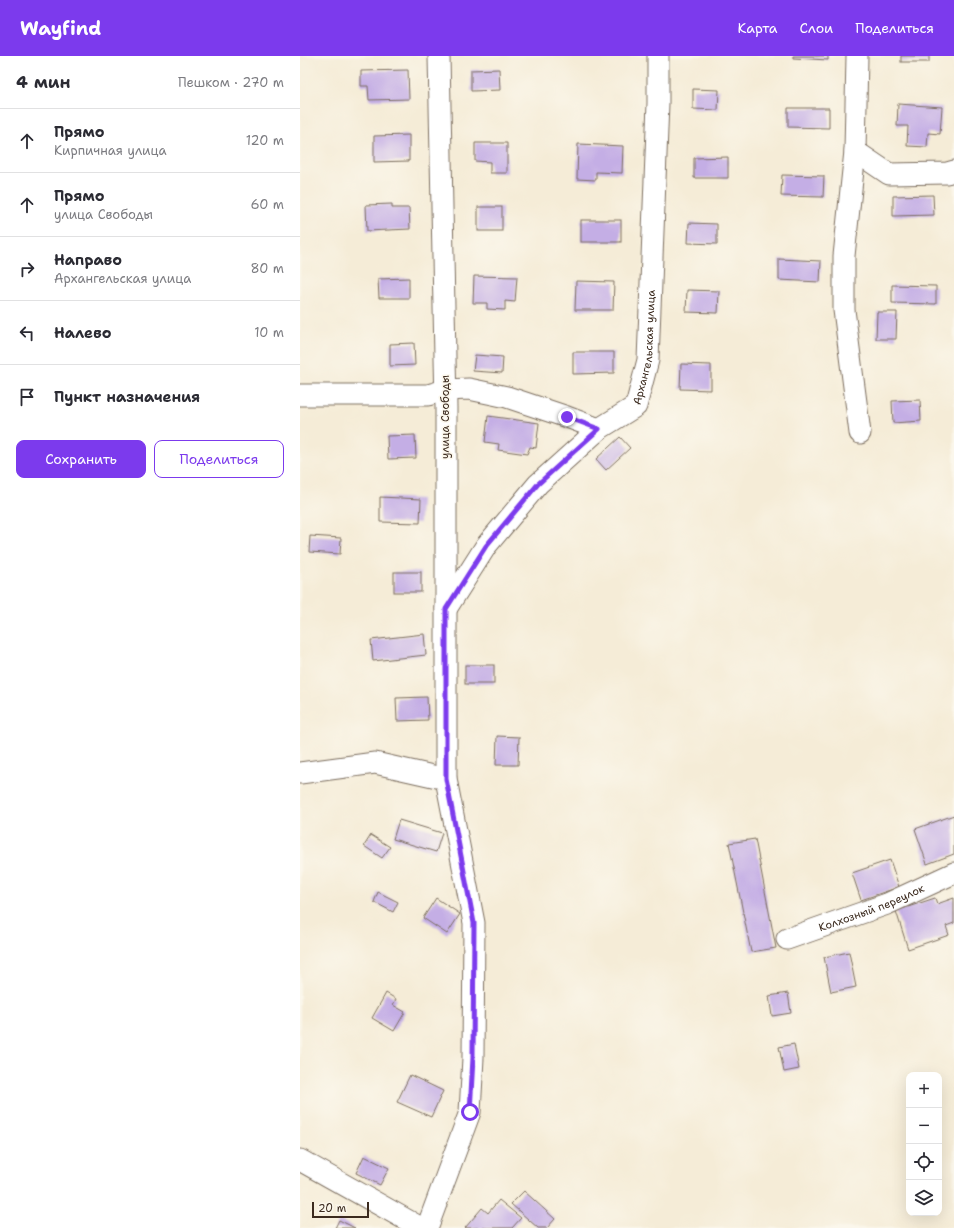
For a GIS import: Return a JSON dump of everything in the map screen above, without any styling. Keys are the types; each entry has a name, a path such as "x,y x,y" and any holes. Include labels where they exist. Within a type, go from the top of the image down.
{"street":[{"name":"улица Свободы","path":"427,1228 470,1112 473,1058 474,923 446,779 445,390 439,56"},
{"name":"Архангельская улица","path":"446,609 486,546 538,484 599,429 636,406 648,360 658,103 658,56"},
{"path":"857,56 855,151 844,256 844,310 860,433"},
{"path":"855,151 889,174 947,173 954,171"},
{"path":"300,395 428,395 445,390 469,389 507,397 599,429"},
{"path":"300,773 375,763 446,779"},
{"name":"Колхозный переулок","path":"787,939 886,904 954,872"},
{"path":"300,1160 421,1228"}],"building":[{"path":"793,56 828,56 828,60 793,58"},
{"path":"901,56 929,56 929,62 901,62"},
{"path":"499,69 500,90 471,91 471,70"},
{"path":"408,70 409,99 369,100 368,86 361,86 361,71"},
{"path":"693,89 719,90 718,110 693,109"},
{"path":"898,104 942,107 940,134 928,133 927,147 907,146 908,126 897,126"},
{"path":"788,108 829,108 829,128 788,127"},
{"path":"409,135 409,161 374,162 374,136"},
{"path":"475,143 507,143 507,173 490,173 490,162 475,161"},
{"path":"578,144 623,146 622,173 596,172 596,180 577,179"},
{"path":"728,157 728,178 694,178 694,158"},
{"path":"782,175 824,176 823,197 781,196"},
{"path":"933,195 934,215 893,216 893,196"},
{"path":"392,204 392,208 409,208 410,229 367,231 366,205"},
{"path":"478,207 502,207 502,231 478,231"},
{"path":"581,220 621,220 621,242 581,242"},
{"path":"689,223 717,224 717,244 688,243"},
{"path":"779,259 821,261 820,282 779,280"},
{"path":"474,276 517,277 515,302 505,301 505,310 487,309 487,303 473,303"},
{"path":"409,278 409,298 379,298 378,279"},
{"path":"576,281 614,282 613,310 575,310"},
{"path":"892,285 936,286 936,304 892,303"},
{"path":"687,290 719,291 718,313 686,312"},
{"path":"877,312 897,312 896,339 876,339"},
{"path":"414,343 415,365 390,366 390,344"},
{"path":"573,352 614,352 614,373 573,374"},
{"path":"475,355 503,357 502,373 473,371"},
{"path":"681,364 711,365 711,390 680,389"},
{"path":"920,400 921,421 893,423 892,401"},
{"path":"488,416 539,423 536,448 530,447 527,454 498,450 499,444 485,442"},
{"path":"415,435 416,458 388,459 387,436"},
{"path":"620,437 630,448 606,470 596,459"},
{"path":"380,497 421,499 420,523 380,522"},
{"path":"310,536 341,538 340,554 309,552"},
{"path":"394,572 421,572 421,592 394,592"},
{"path":"424,634 426,655 373,661 371,640"},
{"path":"465,665 494,665 494,684 465,684"},
{"path":"427,697 428,720 397,721 396,698"},
{"path":"497,736 519,737 518,765 496,765"},
{"path":"954,815 954,854 927,864 915,829"},
{"path":"399,820 442,833 436,852 393,839"},
{"path":"371,835 390,847 382,858 364,846"},
{"path":"755,839 776,948 751,952 729,843"},
{"path":"890,860 899,887 861,900 852,873"},
{"path":"378,892 398,902 393,912 374,902"},
{"path":"436,898 460,914 447,934 423,918"},
{"path":"935,898 937,904 954,898 954,923 946,926 949,935 908,949 896,911"},
{"path":"849,952 856,987 831,992 824,957"},
{"path":"386,993 396,999 393,1005 405,1012 394,1031 372,1018"},
{"path":"788,993 791,1013 772,1016 769,996"},
{"path":"794,1044 799,1069 784,1072 779,1047"},
{"path":"410,1075 443,1091 431,1117 397,1102"},
{"path":"364,1156 389,1168 380,1185 356,1173"},
{"path":"524,1191 555,1219 547,1228 538,1228 511,1204"},
{"path":"499,1200 521,1218 512,1228 465,1228 482,1208 488,1213"},
{"path":"339,1220 355,1228 335,1228"}],"route":[{"path":"470,1112 473,1058 474,923 450,793 446,779 446,609 486,546 538,484 599,429 567,417"}]}
